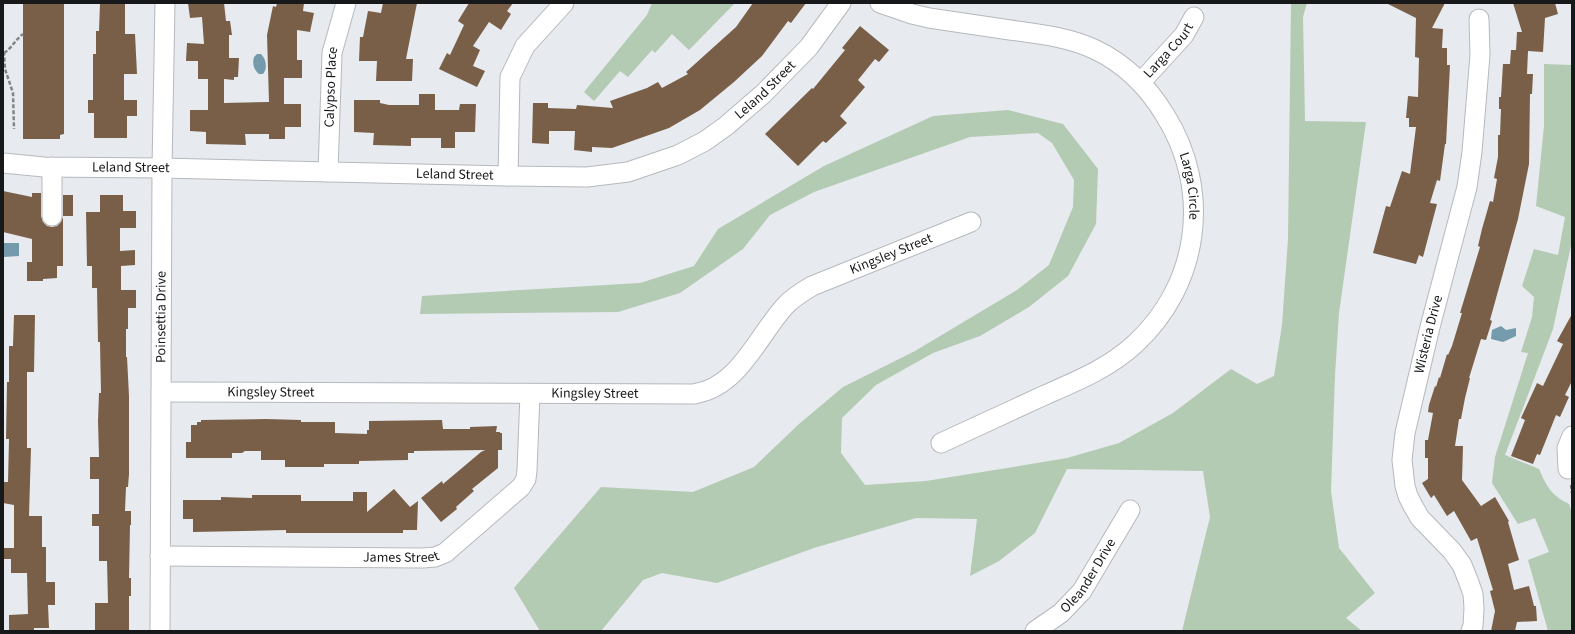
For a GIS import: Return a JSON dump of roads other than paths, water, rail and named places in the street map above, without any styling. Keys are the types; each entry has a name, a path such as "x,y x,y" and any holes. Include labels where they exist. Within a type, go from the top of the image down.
{"street":[{"name":"Poinsettia Drive","path":"160,631 162,168 165,3"},
{"name":"Calypso Place","path":"328,172 332,53 346,3"},
{"path":"508,176 510,77 525,46 564,3"},
{"name":"Leland Street","path":"3,163 52,167 508,176 594,176 628,172 678,155 705,141 726,126 759,98 809,47 841,3"},
{"name":"Larga Circle","path":"880,3 929,18 1048,35 1088,47 1110,58 1140,82 1159,104 1177,136 1190,170 1193,186 1194,218 1191,244 1183,270 1173,295 1157,320 1146,333 1134,345 1092,374 941,443"},
{"name":"Larga Court","path":"1140,82 1184,35 1194,17"},
{"name":"Wisteria Drive","path":"1471,631 1473,626 1474,608 1473,594 1462,565 1452,551 1420,518 1413,506 1405,486 1402,460 1405,433 1428,334 1467,187 1472,152 1480,55 1479,19"},
{"path":"52,167 52,216"},
{"name":"Kingsley Street","path":"161,392 530,394 695,394 705,392 715,388 738,368 785,306 797,295 812,286 971,222"},
{"name":"James Street","path":"160,556 423,558 435,557 445,553 521,487 526,479 530,394"},
{"path":"1568,469 1567,448 1572,436"},
{"name":"Oleander Drive","path":"1035,631 1061,612 1082,591 1130,510"}],"water":[{"path":"257,54 261,54 265,61 266,69 263,74 259,74 254,67 254,57"},
{"path":"3,243 19,243 19,256 3,257"},
{"path":"1501,326 1506,330 1516,328 1516,336 1503,342 1491,339 1492,330"}]}
